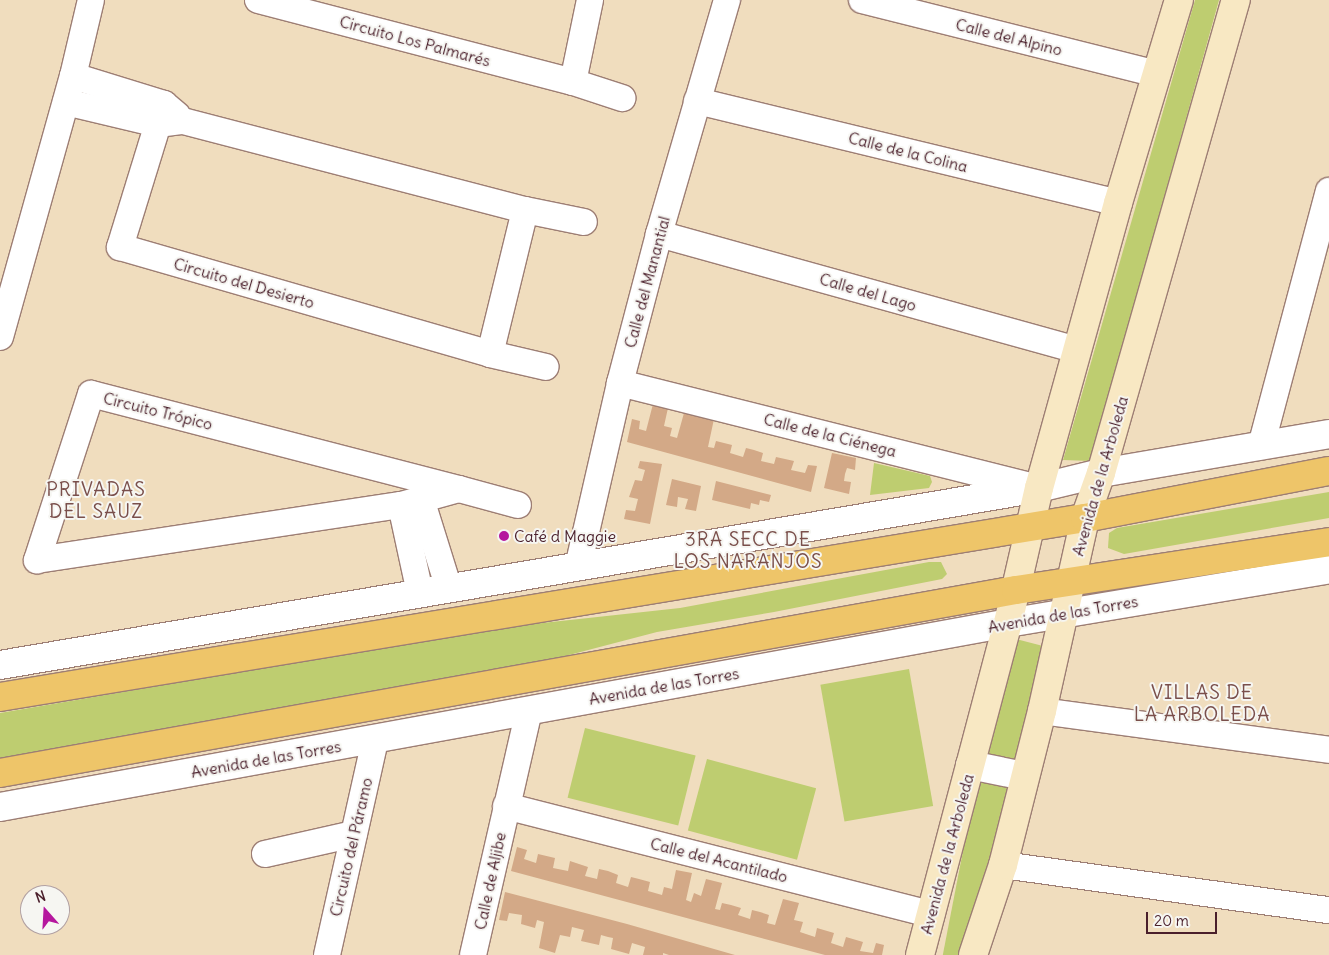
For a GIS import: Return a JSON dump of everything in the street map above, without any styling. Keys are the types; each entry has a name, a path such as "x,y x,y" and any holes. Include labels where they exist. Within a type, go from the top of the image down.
{"main road":[{"name":"Avenida de la Arboleda","path":"920,955 1008,623 1029,527 1076,350 1179,0"},
{"name":"Avenida de la Arboleda","path":"973,955 1003,865 1042,711 1062,613 1085,518 1101,473 1236,0"},
{"path":"0,697 1085,518 1329,471"},
{"name":"Avenida de las Torres","path":"0,773 1016,590 1070,584 1329,542"}],"street":[{"path":"0,337 66,102 91,0"},
{"name":"Circuito Los Palmarés","path":"258,0 573,82 622,98"},
{"path":"573,82 590,0"},
{"name":"Calle del Manantial","path":"578,567 620,383 659,234 727,0"},
{"name":"Calle del Alpino","path":"862,0 1156,74"},
{"path":"72,76 161,114 183,121 525,210 584,222"},
{"name":"Calle de la Colina","path":"697,101 1118,203"},
{"path":"66,102 161,114"},
{"name":"Circuito del Desierto","path":"161,114 120,247 490,354 546,367"},
{"path":"1261,446 1318,279 1329,191"},
{"path":"490,354 525,210"},
{"name":"Calle del Lago","path":"659,234 1076,350"},
{"name":"Calle de la Ciénega","path":"620,383 1039,488"},
{"name":"Circuito Trópico","path":"459,489 411,502 37,560 90,394 459,489 518,505"},
{"path":"0,665 1039,488 1101,473 1329,434"},
{"path":"411,502 449,589"},
{"path":"411,502 420,593"},
{"name":"Avenida de las Torres","path":"0,807 1062,613 1329,569"},
{"name":"Calle de Aljibe","path":"474,955 506,806 529,711"},
{"path":"1042,711 1329,750"},
{"name":"Circuito del Páramo","path":"327,955 375,740"},
{"path":"970,766 1024,776"},
{"name":"Calle del Acantilado","path":"506,806 931,914"},
{"path":"265,854 354,834"},
{"path":"1003,865 1329,910"}],"green space":[{"path":"1195,0 1219,0 1091,461 1063,460"},
{"path":"874,463 930,476 932,482 929,488 870,495"},
{"path":"1329,492 1329,518 1124,554 1108,548 1109,533 1117,528"},
{"path":"929,562 941,562 947,574 942,579 774,612 657,632 527,666 0,763 0,713 496,628 680,608"},
{"path":"1016,639 1043,646 1016,763 983,759"},
{"path":"909,669 933,806 845,822 820,685"},
{"path":"585,728 696,756 678,825 568,798"},
{"path":"707,759 816,788 797,860 688,830"},
{"path":"977,779 1008,785 975,955 943,955"}],"building":[{"path":"653,404 668,408 664,426 672,428 670,436 677,438 684,413 714,419 708,447 714,448 716,441 732,445 730,453 743,457 746,448 754,450 763,453 761,461 774,464 776,457 794,461 791,470 805,473 808,465 817,466 811,492 627,442 632,419 640,421 639,429 646,431"},
{"path":"832,453 856,458 855,470 847,468 845,474 844,481 851,482 849,494 824,488"},
{"path":"640,461 662,464 650,524 624,519 626,510 635,511 638,499 629,497 635,480 642,481 645,470 638,468"},
{"path":"672,479 701,486 696,511 685,509 688,499 678,497 677,507 666,505"},
{"path":"716,481 771,495 769,502 760,500 759,505 751,503 750,509 712,500"},
{"path":"517,847 527,850 524,859 536,863 538,854 555,858 553,868 568,871 570,861 588,867 585,876 597,879 599,869 608,871 618,875 616,883 628,887 631,877 639,879 650,882 648,891 662,895 664,887 672,889 676,870 692,873 686,900 691,902 694,893 701,896 706,879 722,883 715,909 720,910 722,903 731,905 741,908 738,915 750,919 752,910 760,912 769,915 767,923 775,925 783,899 799,903 794,920 803,922 800,932 815,937 817,928 834,933 831,943 843,947 846,937 863,942 860,951 873,953 876,943 884,945 882,955 825,955 511,871"},
{"path":"505,892 735,955 669,955 663,953 663,955 643,955 645,947 632,943 629,954 611,949 613,938 601,935 599,945 581,941 584,930 572,927 570,937 560,935 555,953 539,948 544,922 537,920 535,928 521,924 522,915 509,913 507,921 499,920"}],"place":[{"name":"Café d Maggie","path":"504,536"}],"district":[{"name":"PRIVADAS DEL SAUZ","path":"96,501"},
{"name":"3RA SECC DE LOS NARANJOS","path":"748,551"},
{"name":"VILLAS DE LA ARBOLEDA","path":"1202,704"}]}
